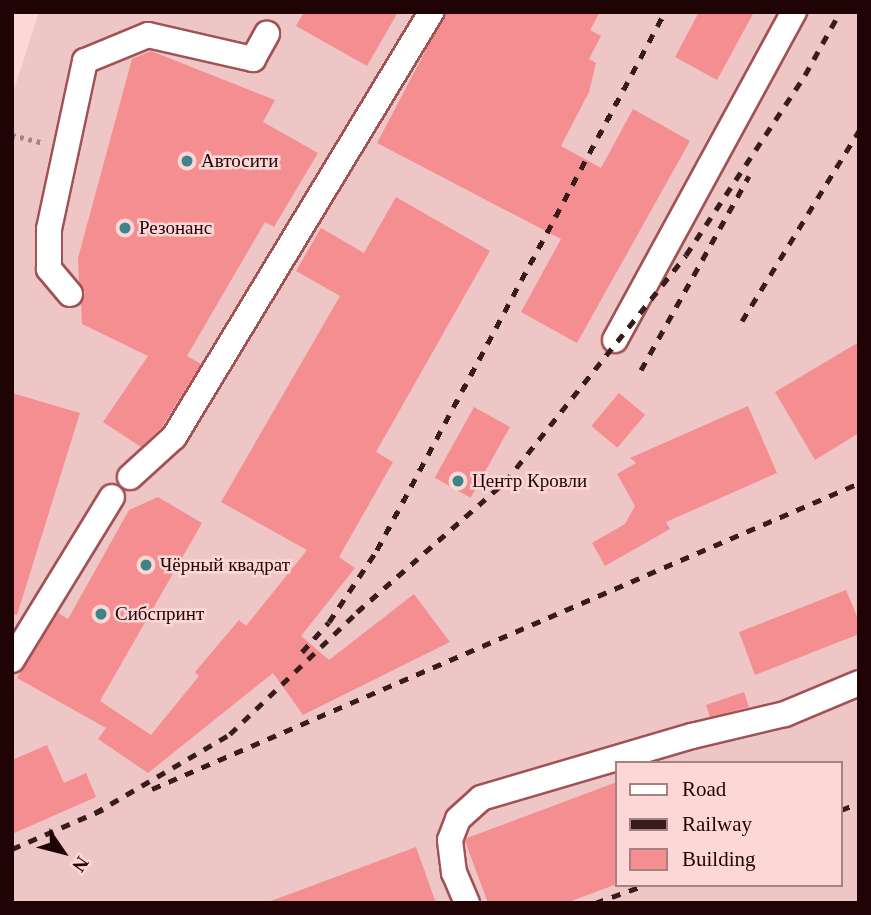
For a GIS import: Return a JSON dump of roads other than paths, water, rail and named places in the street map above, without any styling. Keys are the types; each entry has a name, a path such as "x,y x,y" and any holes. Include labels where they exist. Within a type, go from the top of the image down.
{"lane":[{"path":"130,477 174,437 431,12"},
{"path":"615,340 794,12"},
{"path":"69,294 50,269 48,229 85,61 148,35 253,59 267,34"},
{"path":"12,660 112,497"},
{"path":"467,903 454,873 450,840 458,819 481,798 692,736 785,714 859,682"}],"railway":[{"path":"302,652 329,622 377,550 665,12"},
{"path":"95,813 230,734 357,612 505,482 686,255 805,75 840,12"},
{"path":"742,321 859,131"},
{"path":"641,370 749,176"},
{"path":"152,789 859,483"},
{"path":"843,809 859,803"},
{"path":"12,849 104,809"},
{"path":"595,903 639,887"}],"place":[{"name":"Автосити","path":"187,161"},
{"name":"Резонанс","path":"125,228"},
{"name":"Центр Кровли","path":"458,481"},
{"name":"Чёрный квадрат","path":"146,565"},
{"name":"Сибспринт","path":"101,614"}]}
